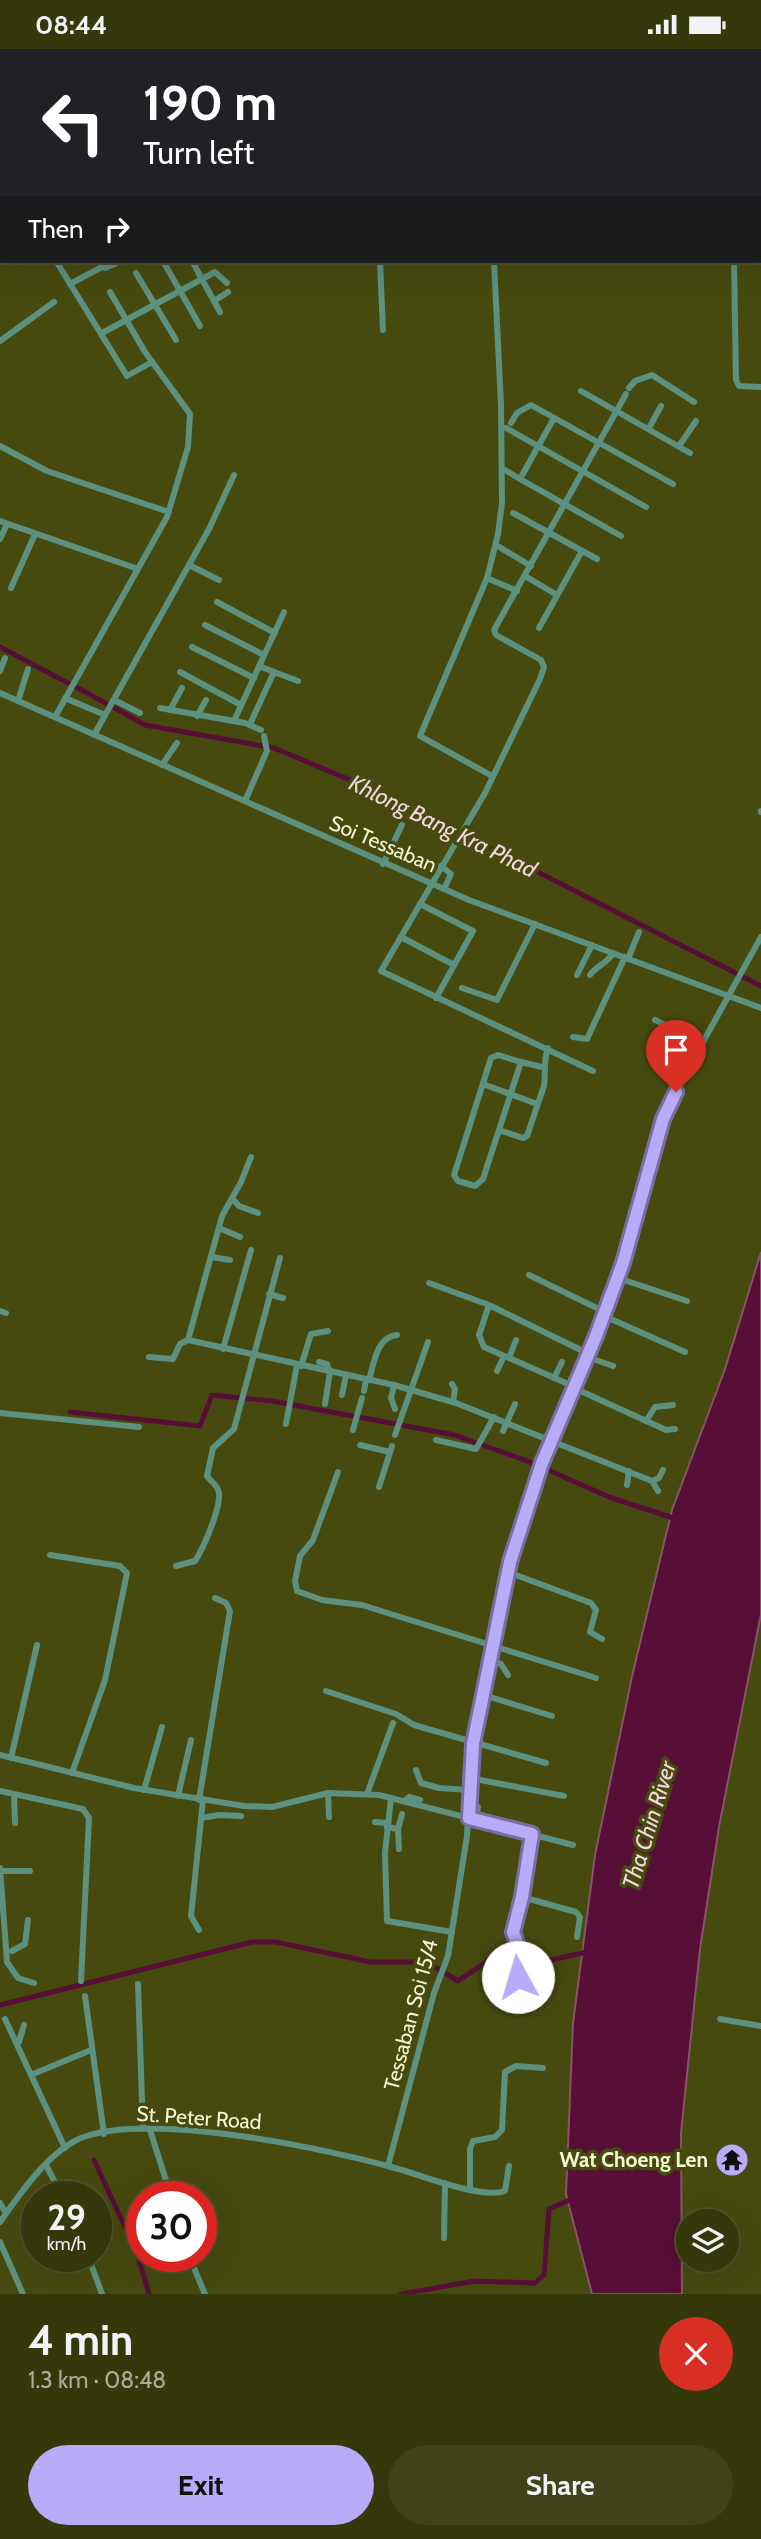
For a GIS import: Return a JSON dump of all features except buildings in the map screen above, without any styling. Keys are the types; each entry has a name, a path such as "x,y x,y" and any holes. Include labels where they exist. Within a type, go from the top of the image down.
{"street":[{"path":"57,263 127,376 152,362"},
{"path":"164,263 200,326"},
{"path":"193,263 220,312"},
{"path":"380,263 383,330"},
{"path":"492,776 420,736 486,578 496,545 502,491 499,304 495,263"},
{"path":"734,263 736,380 741,387 761,387"},
{"path":"70,284 100,264"},
{"path":"104,333 216,272 227,283"},
{"path":"136,273 176,340"},
{"path":"55,717 169,512 188,447 190,414 152,362 110,292"},
{"path":"214,301 228,292"},
{"path":"0,341 54,302"},
{"path":"593,1071 381,971 492,776 544,667 533,654 494,632 635,381 652,375 694,402"},
{"path":"582,391 690,453"},
{"path":"646,507 538,446 509,425 517,413 531,405 673,484"},
{"path":"649,428 661,406"},
{"path":"520,479 554,418"},
{"path":"679,446 696,421"},
{"path":"0,446 47,471 169,512"},
{"path":"505,470 621,536"},
{"path":"94,735 189,565 234,475"},
{"path":"513,513 597,559"},
{"path":"0,539 4,523 138,569"},
{"path":"11,588 35,534"},
{"path":"496,545 531,566"},
{"path":"539,628 582,551"},
{"path":"189,565 219,580"},
{"path":"525,576 557,594"},
{"path":"486,578 517,591"},
{"path":"217,602 275,633"},
{"path":"234,721 284,612"},
{"path":"205,625 264,655"},
{"path":"191,647 254,678"},
{"path":"0,671 5,658"},
{"path":"259,666 298,681"},
{"path":"18,701 28,669"},
{"path":"180,672 241,705"},
{"path":"250,724 274,672"},
{"path":"170,710 182,688"},
{"name":"Soi Tessaban","path":"0,692 431,884 761,1008"},
{"path":"65,698 105,715"},
{"path":"114,700 140,713"},
{"path":"197,716 206,700"},
{"path":"160,708 250,724 263,733 268,749 245,801"},
{"path":"162,765 177,743"},
{"path":"383,864 402,825"},
{"path":"441,866 451,874 444,889"},
{"path":"419,904 472,929 436,997"},
{"path":"462,988 497,1000 535,924"},
{"path":"573,1037 587,1039 639,932"},
{"path":"401,937 454,965"},
{"name":"Tessaban Soi 15/4","path":"387,2166 444,1972 472,1818 469,1790 473,1744 508,1572 542,1463 618,1278 663,1119 761,937"},
{"path":"576,975 592,945"},
{"path":"590,975 596,967 608,962 612,953"},
{"path":"655,1020 703,1043"},
{"path":"499,1131 526,1137 545,1077 542,1067 548,1048"},
{"path":"521,1062 481,1182 475,1186 458,1181 454,1175 493,1056 521,1062 542,1067"},
{"path":"483,1084 537,1104"},
{"path":"188,1340 219,1228 251,1157"},
{"path":"232,1198 239,1206 258,1213"},
{"path":"219,1228 240,1237"},
{"path":"223,1349 251,1250"},
{"path":"212,1257 230,1260"},
{"path":"176,1566 195,1561 210,1533 219,1504 219,1492 206,1476 207,1464 213,1448 234,1429 251,1356 280,1258"},
{"path":"529,1275 685,1352"},
{"path":"618,1278 687,1301"},
{"path":"429,1283 489,1305 613,1366"},
{"path":"269,1294 283,1299"},
{"path":"489,1305 480,1341 484,1347 666,1430 675,1429"},
{"path":"286,1425 299,1366 311,1333 328,1331"},
{"path":"355,1424 379,1347 387,1338 397,1335"},
{"path":"149,1357 173,1359 180,1344 188,1340 251,1356 411,1389 508,1422 629,1471 652,1481 658,1492"},
{"path":"497,1371 516,1340"},
{"path":"397,1429 428,1342"},
{"path":"319,1362 327,1364 330,1372 325,1404"},
{"path":"554,1378 562,1362"},
{"path":"342,1395 346,1375"},
{"path":"452,1384 455,1389 453,1402"},
{"path":"394,1385 391,1398 395,1409"},
{"path":"503,1431 515,1404"},
{"path":"646,1421 654,1407 673,1405"},
{"path":"0,1413 139,1427"},
{"path":"436,1440 454,1443 466,1449 479,1445 494,1417"},
{"path":"360,1445 391,1449 379,1487"},
{"path":"652,1481 659,1478 663,1470"},
{"path":"627,1485 629,1471"},
{"path":"338,1472 313,1540 300,1556 295,1581 296,1591 308,1597 362,1605 596,1678"},
{"path":"50,1555 120,1566 127,1573 105,1680 72,1773"},
{"path":"508,1572 591,1603 596,1610 590,1632 602,1639"},
{"path":"199,1930 191,1916 201,1800 230,1611 226,1603 215,1598"},
{"path":"11,1758 37,1645"},
{"path":"489,1659 501,1664 508,1675"},
{"path":"326,1691 473,1744 546,1763"},
{"path":"483,1695 552,1716"},
{"path":"368,1794 393,1723"},
{"path":"144,1790 162,1727"},
{"path":"178,1796 191,1740"},
{"path":"0,1755 144,1790 201,1800 272,1807 328,1793 368,1794 573,1845"},
{"path":"416,1770 421,1783 439,1789 469,1790"},
{"path":"470,1779 564,1796"},
{"path":"0,1791 83,1809 89,1818 81,1981"},
{"path":"328,1793 329,1817"},
{"path":"14,1795 15,1823"},
{"path":"404,1801 410,1797 420,1800"},
{"path":"391,1798 387,1825 387,1921 452,1932"},
{"path":"472,1818 478,1807"},
{"path":"399,1849 398,1829 401,1814"},
{"path":"201,1818 219,1815 242,1816"},
{"path":"375,1822 398,1829"},
{"path":"511,1983 520,1972 521,1954 513,1936 532,1834"},
{"path":"30,1871 0,1870 9,1950 7,1962 13,1973 25,1982 34,1983"},
{"path":"522,1897 576,1912 580,1917 577,1937"},
{"path":"9,1950 25,1944 27,1920"},
{"path":"138,1985 146,2130 165,2181"},
{"path":"85,1996 104,2134"},
{"path":"5,2019 33,2074 65,2148"},
{"path":"720,2019 761,2026"},
{"path":"19,2044 24,2025"},
{"path":"33,2074 91,2050"},
{"path":"470,2189 470,2149 473,2141 495,2137 502,2130 505,2072 516,2066 544,2069"},
{"name":"St. Peter Road","path":"0,2222 46,2165 65,2148 82,2138 104,2134 146,2130 269,2140 387,2166 470,2189 505,2191 509,2166"},
{"path":"46,2165 54,2181"},
{"path":"444,2238 445,2183"},
{"path":"0,2203 6,2213"},
{"path":"0,2242 23,2294"},
{"path":"94,2272 102,2294"},
{"path":"196,2272 205,2294"}],"water":[{"name":"Tha Chin River","path":"761,1252 761,1614 719,1827 700,1949 681,2133 681,2209 676,2209 676,2272 682,2272 682,2294 592,2294 566,2194 573,2023 595,1855 633,1672 672,1510 725,1369"}],"waterway":[{"name":"Khlong Bang Kra Phad","path":"0,647 68,683"},
{"name":"Khlong Bang Kra Phad","path":"74,686 109,705"},
{"name":"Khlong Bang Kra Phad","path":"111,706 145,725 274,748 393,798 761,986"},
{"path":"70,1412 200,1426 212,1395 272,1401 455,1435 530,1462 609,1497 676,1519"},
{"path":"0,2005 252,1942 276,1942 370,1962 415,1962 433,1966 458,1981 495,1956 543,1962 587,1952"},
{"path":"94,2160 137,2253 149,2294"},
{"path":"401,2294 475,2281 535,2283 544,2275 549,2209 574,2198"}],"place":[{"name":"Wat Choeng Len","path":"732,2160"}],"route":[{"path":"518,1977 521,1954 515,1944 513,1932 522,1897 532,1834 469,1818 473,1744 504,1585 518,1534 542,1463 596,1336 623,1263 666,1109 676,1092"}]}
